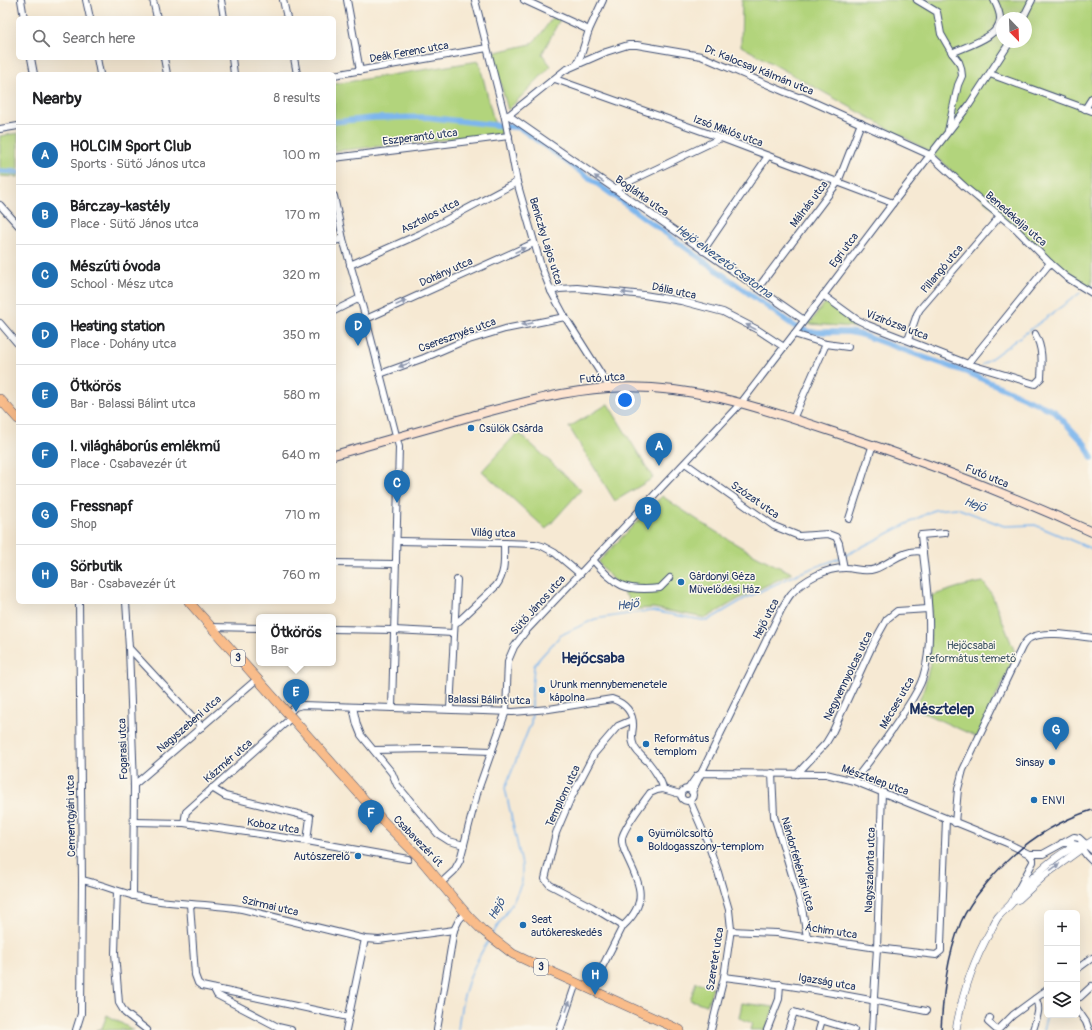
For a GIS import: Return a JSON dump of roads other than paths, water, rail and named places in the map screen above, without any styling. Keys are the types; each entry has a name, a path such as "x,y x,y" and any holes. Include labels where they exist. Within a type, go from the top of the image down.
{"main road":[{"name":"Futó utca","path":"336,454 544,397 588,390 648,387 704,394 740,403 873,444 965,478 1092,532"},
{"path":"0,399 16,417"},
{"name":"Csabavezér út","path":"191,604 386,824 418,856 441,882 465,913 490,937 513,954 680,1030"}],"street":[{"path":"20,0 24,16"},
{"path":"86,0 90,16"},
{"path":"154,0 157,16"},
{"path":"221,0 224,16"},
{"path":"283,0 287,16"},
{"path":"348,0 360,71"},
{"name":"Beniczky Lajos utca","path":"475,0 507,118 517,182 534,244 551,291 565,317 610,388"},
{"path":"524,0 589,30"},
{"path":"577,64 589,30 603,0"},
{"path":"917,0 937,12 941,34 959,62 961,68 962,76 958,85 947,132"},
{"path":"952,53 993,34 999,26 1000,18 994,0"},
{"path":"1026,12 1032,0"},
{"name":"Dr. Kalocsay Kálmán utca","path":"507,118 566,70 606,52 628,45 637,45 701,56 785,92 802,97 930,155"},
{"name":"Deák Ferenc utca","path":"336,75 488,48"},
{"name":"Egri utca","path":"685,463 740,403 784,347 969,105 1006,48"},
{"path":"31,60 34,72"},
{"path":"97,60 100,72"},
{"path":"164,60 167,72"},
{"path":"232,60 234,72"},
{"path":"294,60 296,72"},
{"path":"990,74 1092,111"},
{"name":"Izsó Miklós utca","path":"555,79 721,138 893,203"},
{"path":"1085,109 1092,98"},
{"name":"Boglárka utca","path":"507,118 614,189 758,288 803,322"},
{"name":"Málnás utca","path":"758,288 838,182 861,123"},
{"path":"0,129 16,126"},
{"name":"Eszperantó utca","path":"336,158 509,134"},
{"path":"614,189 721,138"},
{"name":"Benedekalja utca","path":"930,155 966,188 1016,229 1066,277 1092,293"},
{"path":"703,251 768,156"},
{"name":"Asztalos utca","path":"350,265 420,234 517,182"},
{"path":"0,205 16,223"},
{"path":"336,206 343,239 366,319 399,448 392,708"},
{"name":"Pillangó utca","path":"908,340 920,309 1000,216"},
{"path":"336,241 343,239"},
{"name":"Dohány utca","path":"366,319 534,244"},
{"path":"968,364 1050,263"},
{"name":"Dália utca","path":"551,291 577,288 644,295 681,301 723,312 758,330 784,347"},
{"name":"Vízirózsa utca","path":"824,295 856,319 868,325 968,364 1035,384 1041,378 1042,353 1039,341 1035,334"},
{"path":"336,310 360,298"},
{"name":"Cseresznyés utca","path":"380,374 459,343 505,329 565,317"},
{"path":"0,324 16,342"},
{"path":"794,334 826,344 848,347"},
{"path":"793,419 826,344"},
{"path":"849,519 873,444"},
{"name":"Sütő János utca","path":"441,882 457,867 460,860 478,790 506,711 508,661 514,647 525,632 685,463"},
{"name":"Szózat utca","path":"685,463 774,526 799,536 828,534 836,537 839,543 843,562"},
{"name":"Mécses utca","path":"854,781 887,740 914,698 923,677 928,652 928,609 921,535 946,533"},
{"name":"Világ utca","path":"397,541 504,543 542,546 555,553 580,574"},
{"path":"455,623 496,586 500,580 505,564 504,543"},
{"name":"Hejő utca","path":"690,791 702,773 781,610 791,594 807,580 830,570 843,562 865,571 875,569 911,551 923,552"},
{"path":"594,560 606,575 616,583 635,590 660,588 670,578"},
{"path":"336,563 396,564"},
{"path":"450,709 457,580"},
{"name":"Cementgyári utca","path":"76,1030 81,1014 82,880 79,604"},
{"name":"Fogarasi utca","path":"126,604 134,785 132,896"},
{"name":"Negyvennyolcas utca","path":"797,774 826,743 832,733 873,644 887,619 897,612 928,609"},
{"path":"211,627 256,628"},
{"path":"336,629 453,633"},
{"path":"955,823 958,789 964,770 1022,647 1028,638 1037,635 1064,634 1092,638"},
{"path":"129,648 202,727"},
{"name":"Nagyszebeni utca","path":"134,785 257,679"},
{"name":"Balassi Bálint utca","path":"289,716 295,707 302,705 526,711 612,699 623,703 630,712 632,720 633,744 639,753 649,763 663,785 663,790"},
{"path":"353,706 361,735 392,773 397,785 438,834 449,840 464,845"},
{"name":"Kázmér utca","path":"184,823 186,812 289,716"},
{"name":"Templom utca","path":"623,926 592,907 550,885 545,879 556,833 570,800 594,754 618,726 632,720"},
{"path":"374,750 492,750"},
{"name":"Mésztelep utca","path":"702,773 826,774 854,781 882,792 1029,854"},
{"name":"Nándorfehérvári utca","path":"772,773 774,816 802,908 807,937"},
{"path":"212,788 225,796 310,816 307,841"},
{"path":"591,989 623,926 629,921 640,903 640,890 637,878 623,847 622,838 626,829 650,793 657,790 663,790 680,794"},
{"path":"683,790 690,791 692,797 690,800 683,800 680,794 683,790"},
{"name":"Nagyszalonta utca","path":"872,1030 877,948 882,792"},
{"name":"Szeretet utca","path":"690,800 718,872 729,910 731,931 724,977 711,1030"},
{"name":"Áchim utca","path":"731,931 777,933 936,955 940,951 946,819"},
{"name":"Koboz utca","path":"134,822 184,823 307,841 408,859"},
{"path":"1029,854 1042,854 1074,837 1079,838 1086,847 1092,862"},
{"path":"1015,898 1019,899 1045,875 1086,847"},
{"path":"956,1030 966,988 979,954 999,916 1050,862 1086,847"},
{"path":"1015,898 1033,862 1033,859 1029,854"},
{"name":"Szirmai utca","path":"82,880 132,896 190,904 229,906 364,939 378,940 454,930"},
{"path":"117,891 115,953 119,1003 125,1013 147,1030"},
{"path":"190,904 195,975 198,983 202,986 348,1017"},
{"path":"437,1030 454,930 459,920 465,913"},
{"path":"346,1030 364,939"},
{"path":"1080,966 1092,958"},
{"name":"Igazság utca","path":"724,977 780,984 874,1000 926,1011"},
{"path":"560,1030 576,983"},
{"path":"767,1030 779,998 780,984"},
{"path":"1080,997 1092,986"},
{"path":"214,989 218,995 231,1002 278,1027 291,1030"},
{"path":"990,1018 988,1022 1000,1029 1035,998 1044,992"},
{"path":"1033,1030 1039,1007 1035,998"},
{"path":"788,1030 794,1012 850,1029"},
{"path":"1080,1012 1089,1021 1089,1030"},
{"path":"819,1030 822,1020"}],"waterway":[{"name":"Hejő elvezető csatorna","path":"336,122 373,118 426,117 520,128 794,326 810,332 848,332 859,334 971,374 1054,411 1085,444 1092,458"},
{"name":"Hejő elvezető csatorna","path":"0,171 16,172"},
{"path":"982,365 1080,293"},
{"name":"Hejő elvezető csatorna","path":"971,374 975,370"},
{"name":"Hejő","path":"844,556 934,510 957,508 1004,526 1035,525 1092,549"},
{"name":"Hejő","path":"532,708 534,666 561,635 595,619 640,612 653,611 707,621 744,599 797,574 840,558"},
{"name":"Hejő","path":"492,935 514,900 522,882 522,865 505,788 531,723 532,712"},
{"name":"Hejő","path":"458,1030 464,994 477,961 489,940"},
{"path":"1043,1030 1046,1018"}],"railway":[{"path":"941,1030 943,1002 952,948 961,922 972,902 997,871 1033,839 1061,823 1092,810"}],"place":[{"name":"Heating station","path":"358,346"},
{"name":"Csülök Csárda","path":"471,428"},
{"name":"HOLCIM Sport Club","path":"659,466"},
{"name":"Mészúti óvoda","path":"397,503"},
{"name":"Bárczay-kastély","path":"648,530"},
{"name":"Gárdonyi Géza Művelődési Ház","path":"681,582"},
{"name":"Urunk mennybemenetele kápolna","path":"542,690"},
{"name":"Ötkörös","path":"296,712"},
{"name":"Református templom","path":"646,744"},
{"name":"Fressnapf","path":"1056,750"},
{"name":"Sinsay","path":"1052,762"},
{"name":"ENVI","path":"1034,800"},
{"name":"I. világháborús emlékmű","path":"371,833"},
{"name":"Gyümölcsoltó Boldogasszony-templom","path":"640,839"},
{"name":"Autószerelő","path":"358,856"},
{"name":"Seat autókereskedés","path":"523,925"},
{"name":"Sörbutik","path":"595,995"}],"district":[{"name":"Hejőcsaba","path":"593,658"},
{"name":"Mésztelep","path":"942,709"}],"park label":[{"name":"Hejőcsabai református temető","path":"971,651"}]}
